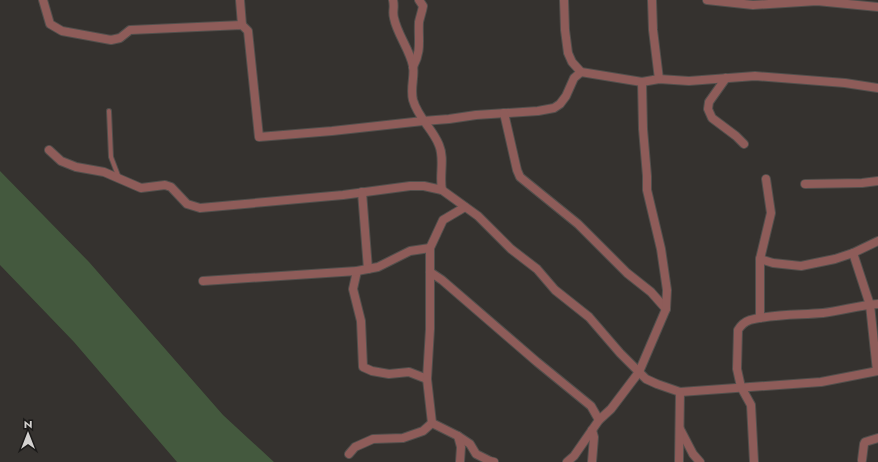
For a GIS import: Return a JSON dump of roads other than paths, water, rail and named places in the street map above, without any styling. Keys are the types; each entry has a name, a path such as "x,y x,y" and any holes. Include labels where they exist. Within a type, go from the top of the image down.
{"street":[{"path":"43,0 50,24 62,31 110,40 120,38 130,30 242,25"},
{"path":"240,0 242,25 248,31 259,137 332,131 476,115 538,111 554,108 560,104 566,96 574,78 581,72"},
{"path":"392,0 395,6 394,19 413,67 413,100 423,120 436,137 440,146 442,156 442,190"},
{"path":"413,67 420,50 420,20 423,6 419,0"},
{"path":"564,0 564,30 568,53 575,66 581,72 642,82 659,79 689,81 755,76 845,83 878,88"},
{"path":"652,0 653,30 659,79"},
{"path":"707,0 753,5 817,1 878,7"},
{"path":"726,78 709,102 708,109 712,118 729,130 744,144"},
{"path":"567,462 574,456 599,420 611,409 639,372 666,308 666,290 661,249 647,190 648,176 643,129 642,82"},
{"path":"504,113 517,170 520,177 578,224 627,273 651,292 666,308"},
{"path":"49,150 61,161 76,168 104,172 141,188 153,188 165,185 171,187 186,204 200,208 410,186 424,186 442,190 478,216 511,248 536,269 556,290 589,317 646,379 680,392 741,386 821,382 878,371 874,304 853,253"},
{"path":"760,318 760,259 771,213 766,179"},
{"path":"804,184 862,183 878,181"},
{"path":"362,192 368,269"},
{"path":"432,423 427,379 430,329 430,248 443,220 465,207"},
{"path":"760,259 773,263 801,266 853,253 878,241"},
{"path":"203,281 357,271 378,267 410,251 430,248"},
{"path":"357,271 353,289 361,321 363,367 372,371 389,374 408,372 427,379"},
{"path":"430,272 442,280 536,362 591,406 599,420"},
{"path":"754,462 751,405 741,386 737,369 738,330 747,321 760,318 825,312 874,304"},
{"path":"679,462 680,392"},
{"path":"432,423 458,436 470,444 476,454 494,462"},
{"path":"348,454 355,447 373,439 403,438 423,431 432,423"},
{"path":"679,426 693,454 700,462"},
{"path":"592,430 594,437 592,462"},
{"path":"458,436 461,447 460,462"},
{"path":"862,460 865,442 878,438"}],"lane":[{"path":"109,111 110,157 120,179"}]}
